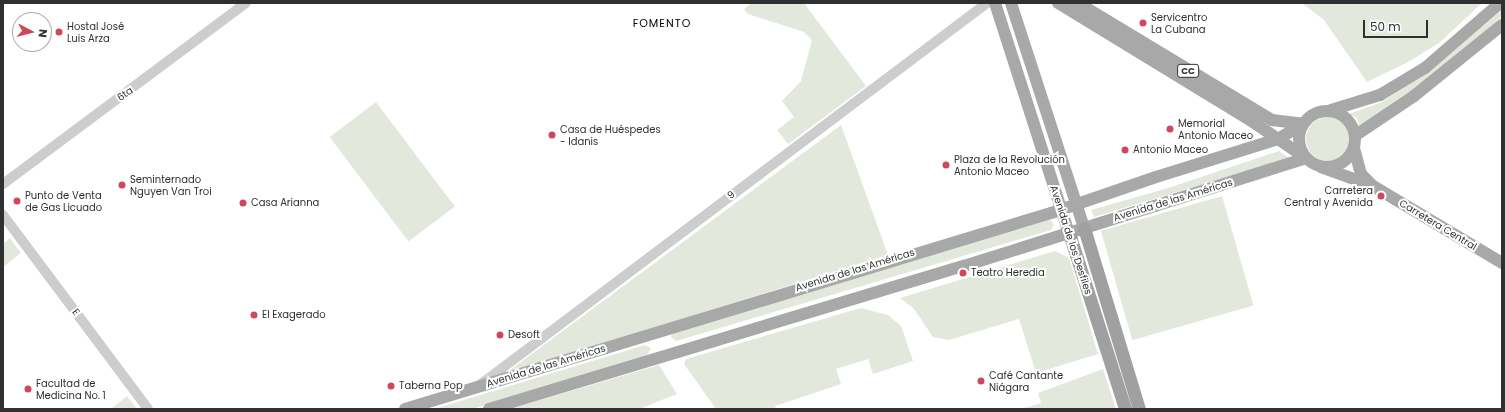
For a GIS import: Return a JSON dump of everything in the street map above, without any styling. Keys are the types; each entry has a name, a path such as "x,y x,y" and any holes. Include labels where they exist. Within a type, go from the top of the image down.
{"highway":[{"name":"Avenida de los Desfiles","path":"1084,228 1139,409"},
{"name":"Avenida de los Desfiles","path":"1069,233 1125,409"}],"main road":[{"name":"Avenida de los Desfiles","path":"995,3 1069,233"},
{"name":"CC","path":"1058,3 1250,120 1306,158"},
{"name":"CC","path":"1078,3 1272,120 1303,124"},
{"path":"1331,110 1348,119 1356,135 1354,148 1341,164 1321,167 1306,158 1299,140 1303,124 1314,114 1380,95 1425,68 1500,3"},
{"name":"Avenida de los Desfiles","path":"1014,6 1084,228"},
{"path":"1356,135 1414,96 1475,50 1502,25"},
{"path":"1250,120 1256,134 1250,147"},
{"name":"Avenida de las Américas","path":"405,409 1077,205 1278,139 1303,124"},
{"name":"Carretera Central","path":"1354,148 1361,174 1373,186"},
{"name":"Avenida de las Américas","path":"489,409 1069,233 1306,158"},
{"name":"Carretera Central","path":"1321,167 1373,186 1502,263"}],"street":[{"name":"6ta","path":"3,184 246,3"},
{"name":"9","path":"475,388 987,3"},
{"name":"E","path":"3,215 148,409"}],"shaded area":[{"path":"752,3 804,3 866,86 788,144 777,130 794,117 782,101 801,81 812,40 804,32 748,14 744,9"},
{"path":"1302,3 1482,3 1439,43 1410,61 1367,82 1324,20"},
{"path":"1502,10 1502,16 1472,44 1409,93 1359,126 1357,118 1349,114 1382,102 1429,72"},
{"path":"376,102 455,207 409,242 330,137"},
{"path":"1324,117 1332,117 1344,123 1350,135 1350,143 1344,155 1332,161 1324,161 1312,155 1306,143 1306,135 1312,123"},
{"path":"841,125 888,255 506,373"},
{"path":"1279,151 1289,158 1094,217 1091,210 1168,188"},
{"path":"1222,196 1253,306 1132,340 1101,231"},
{"path":"1049,219 1054,224 1051,230 676,341 671,337 672,333"},
{"path":"10,238 21,253 3,267 3,244"},
{"path":"1055,251 1069,258 1098,354 1036,373 1019,319 949,340 933,337 914,309 900,298"},
{"path":"861,308 888,315 901,326 913,361 873,374 868,359 836,369 841,384 775,406 776,409 716,409 684,364 686,359"},
{"path":"645,345 651,348 647,355 472,409 434,409"},
{"path":"659,365 677,394 639,409 510,409"},
{"path":"1103,369 1116,409 1021,409 1041,403 1038,393"},
{"path":"127,396 137,409 111,409"}],"place":[{"name":"Servicentro La Cubana","path":"1143,23"},
{"name":"Hostal José Luis Arza","path":"59,32"},
{"name":"Memorial Antonio Maceo","path":"1170,129"},
{"name":"Casa de Huéspedes - Idanis","path":"552,135"},
{"name":"Antonio Maceo","path":"1125,150"},
{"name":"Plaza de la Revolución Antonio Maceo","path":"946,165"},
{"name":"Seminternado Nguyen Van Troi","path":"122,185"},
{"name":"Carretera Central y Avenida","path":"1381,196"},
{"name":"Punto de Venta de Gas Licuado","path":"17,201"},
{"name":"Casa Arianna","path":"243,203"},
{"name":"Teatro Heredia","path":"963,273"},
{"name":"El Exagerado","path":"254,315"},
{"name":"Desoft","path":"500,335"},
{"name":"Café Cantante Niágara","path":"981,381"},
{"name":"Taberna Pop","path":"391,386"},
{"name":"Facultad de Medicina No. 1","path":"28,389"}],"district":[{"name":"FOMENTO","path":"662,23"}]}
